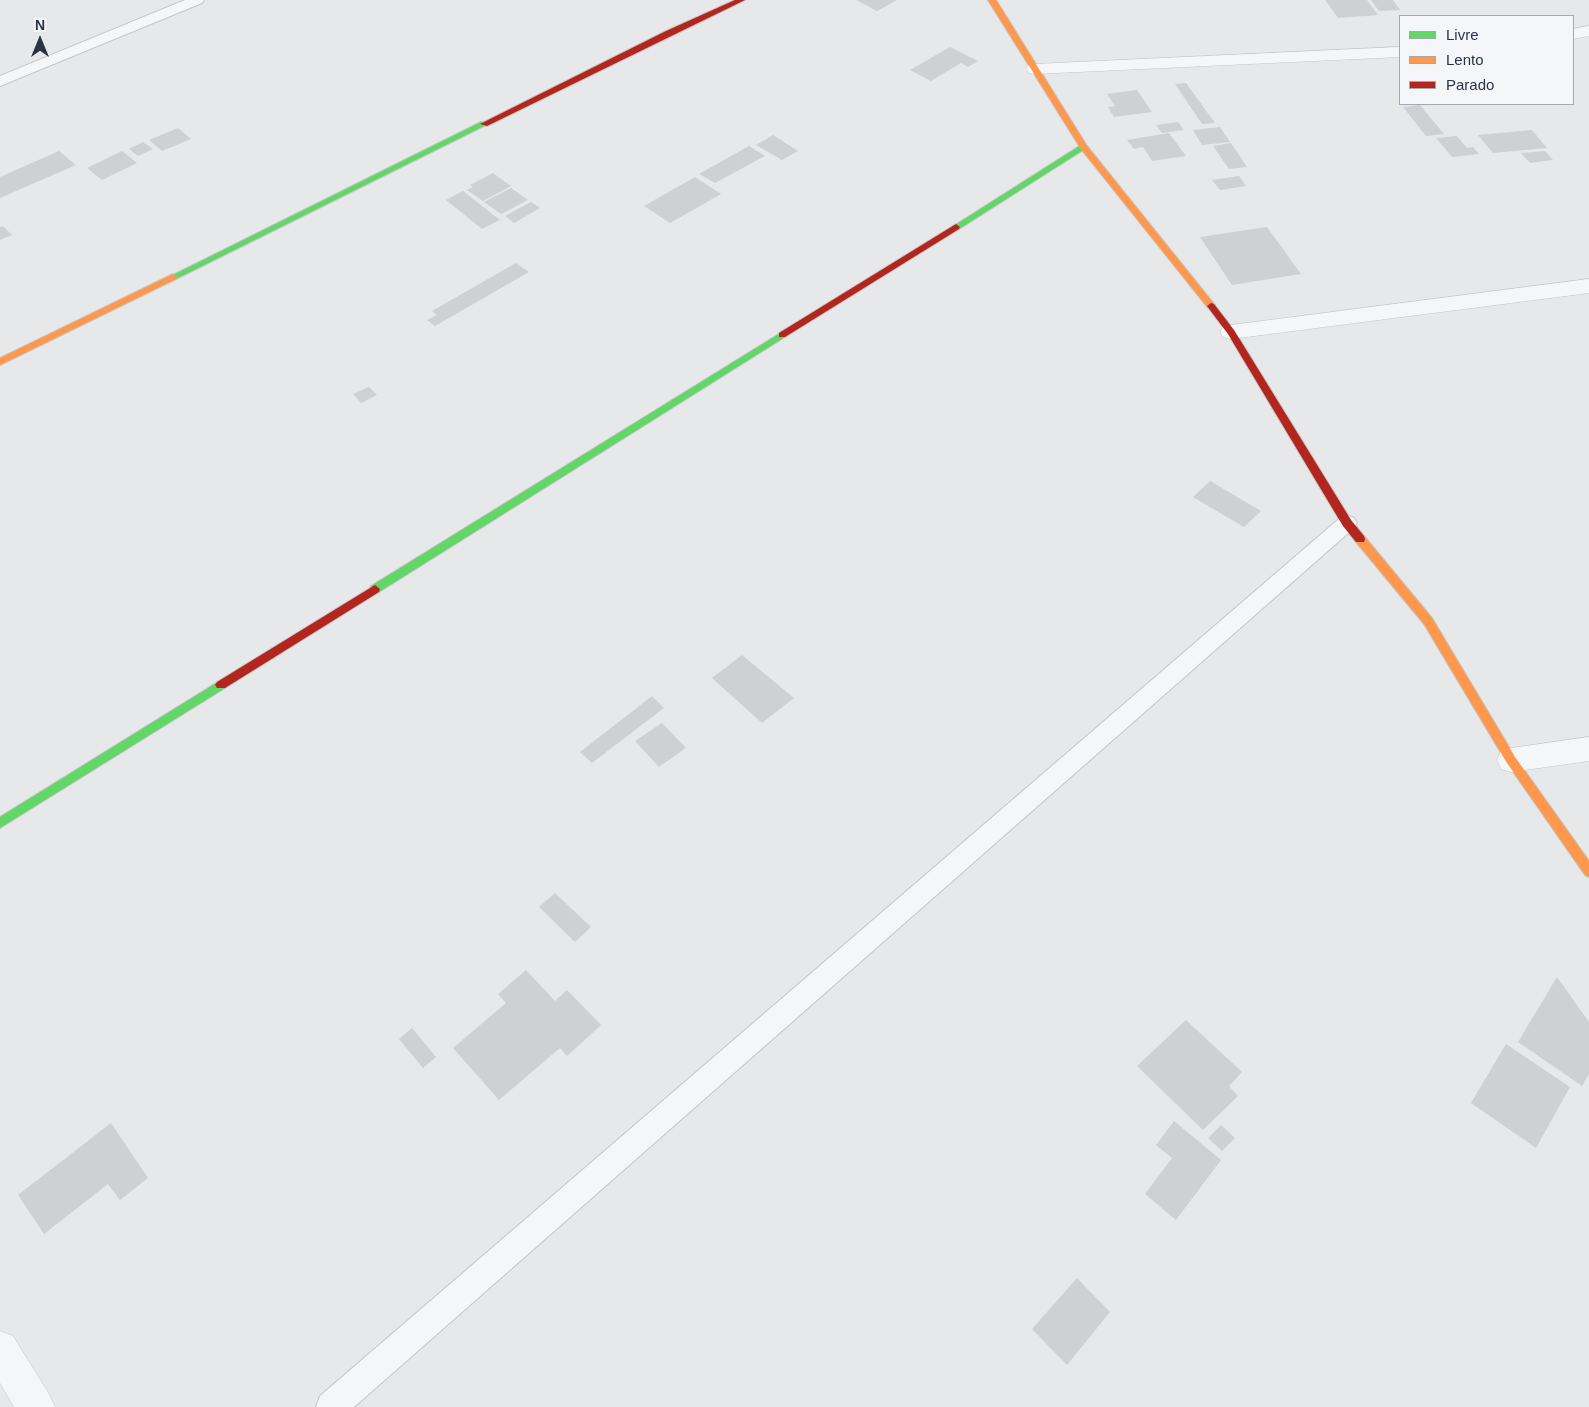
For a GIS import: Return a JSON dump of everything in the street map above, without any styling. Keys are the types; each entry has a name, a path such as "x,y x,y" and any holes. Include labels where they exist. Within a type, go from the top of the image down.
{"street":[{"path":"0,362 660,37 740,0"},
{"path":"992,0 1084,147 1231,332 1347,523 1428,621 1511,760 1589,870"},
{"path":"1574,34 1589,31"},
{"path":"1036,69 1399,52"},
{"path":"0,822 1084,147"},
{"path":"1231,332 1589,286"},
{"path":"1511,760 1589,749"},
{"path":"0,1349 36,1407"}],"lane":[{"path":"0,81 197,0"},
{"path":"331,1407 1347,523"}],"building":[{"path":"856,0 897,0 877,11"},
{"path":"1325,0 1367,0 1378,15 1338,18"},
{"path":"1371,0 1393,0 1400,10 1379,11"},
{"path":"950,47 978,61 968,67 961,63 931,81 910,70"},
{"path":"1186,83 1215,123 1202,124 1175,84"},
{"path":"1137,90 1152,112 1114,117 1108,107 1115,106 1107,94"},
{"path":"1420,105 1444,134 1426,136 1403,107"},
{"path":"1178,122 1184,130 1162,133 1156,125"},
{"path":"1220,127 1230,142 1202,145 1193,130"},
{"path":"178,128 191,139 162,151 149,140"},
{"path":"1532,130 1547,148 1493,153 1478,135"},
{"path":"1169,133 1186,156 1152,161 1143,147 1134,149 1127,140"},
{"path":"773,135 798,151 782,160 756,145"},
{"path":"1457,136 1467,148 1473,147 1479,154 1452,157 1436,138"},
{"path":"143,142 153,149 138,156 129,149"},
{"path":"1231,143 1247,167 1229,169 1213,146"},
{"path":"749,146 765,156 715,183 699,174"},
{"path":"59,151 76,165 0,198 0,177"},
{"path":"122,151 137,163 102,180 87,168"},
{"path":"1545,151 1553,160 1530,163 1521,153"},
{"path":"493,173 511,186 483,201 467,190 473,187 470,185"},
{"path":"1239,176 1246,186 1220,190 1212,180"},
{"path":"695,177 721,194 670,223 644,206"},
{"path":"511,188 528,200 501,214 484,202"},
{"path":"463,191 500,220 482,229 446,200"},
{"path":"531,202 540,208 514,223 505,216"},
{"path":"3,226 12,235 0,240 0,227"},
{"path":"1267,227 1301,274 1232,285 1200,237"},
{"path":"516,263 529,272 435,326 427,320 437,315 432,311"},
{"path":"369,387 377,395 361,403 353,394"},
{"path":"1210,481 1261,511 1244,527 1193,497"},
{"path":"742,655 794,698 762,723 712,678"},
{"path":"652,696 664,708 592,763 580,752"},
{"path":"662,723 686,748 659,767 635,741"},
{"path":"555,893 591,927 575,942 539,907"},
{"path":"526,970 555,1001 567,990 601,1025 567,1056 560,1048 499,1100 453,1048 506,1003 498,994"},
{"path":"1557,977 1589,1022 1589,1074 1582,1086 1518,1042"},
{"path":"1186,1020 1242,1072 1229,1086 1238,1096 1203,1130 1137,1066"},
{"path":"412,1028 436,1057 423,1068 399,1039"},
{"path":"1506,1044 1570,1087 1536,1148 1471,1103"},
{"path":"1174,1121 1221,1160 1176,1220 1145,1194 1172,1158 1156,1145"},
{"path":"111,1123 148,1178 120,1200 108,1184 44,1234 18,1195"},
{"path":"1221,1125 1235,1138 1222,1151 1208,1138"},
{"path":"1077,1278 1110,1312 1067,1365 1032,1329"}],"traffic: fast":[{"path":"173,277 484,124"},
{"path":"956,227 1084,147"},
{"path":"375,589 782,335"},
{"path":"0,823 221,685"}],"traffic: slow":[{"path":"992,0 1084,147 1211,306"},
{"path":"0,362 173,277"},
{"path":"1360,539 1428,621 1511,760 1589,871"}],"traffic: jam":[{"path":"484,124 669,33 741,0"},
{"path":"782,335 956,227"},
{"path":"1211,306 1231,332 1347,523 1360,539"},
{"path":"221,685 375,589"}]}
